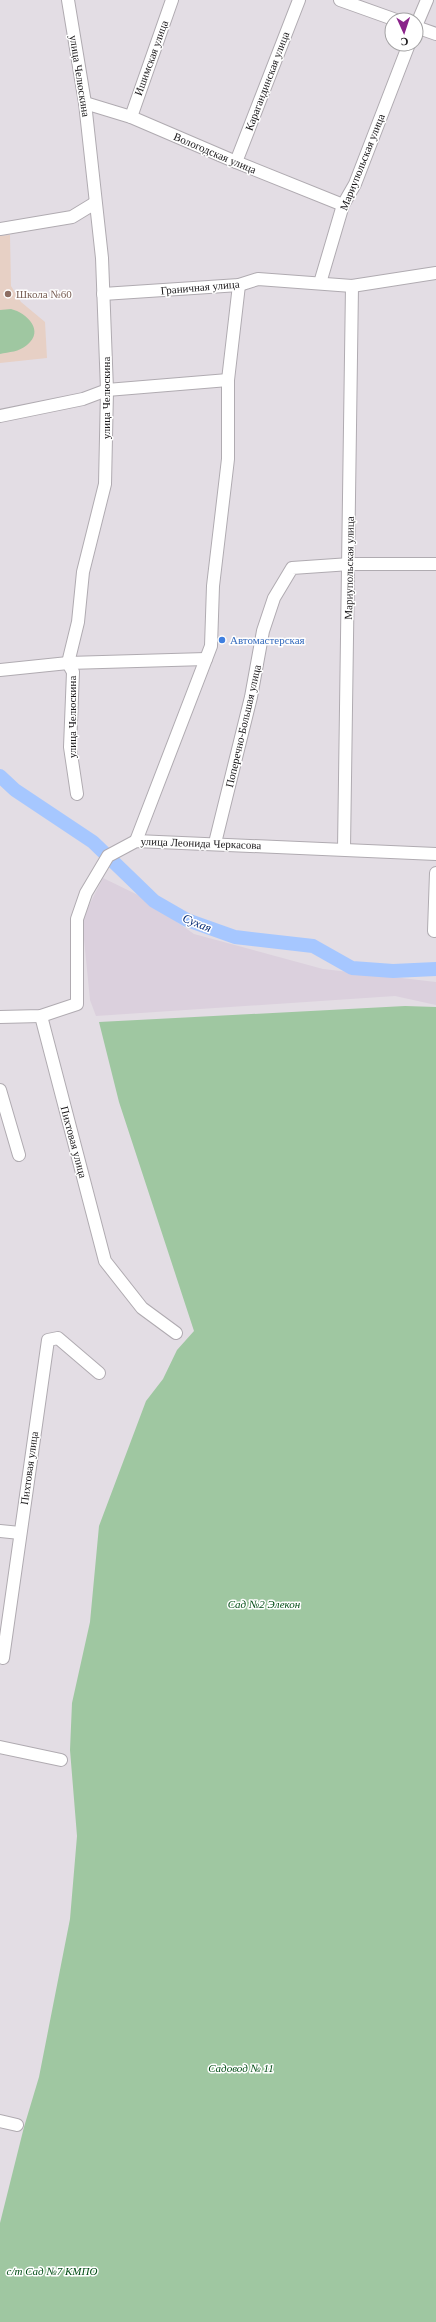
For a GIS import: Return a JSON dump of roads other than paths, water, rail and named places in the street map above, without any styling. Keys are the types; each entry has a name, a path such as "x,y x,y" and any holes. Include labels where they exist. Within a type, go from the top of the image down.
{"street":[{"name":"улица Челюскина","path":"68,0 85,103 102,258 107,390 105,484 83,572 78,622 68,663 73,672 70,747 76,794"},
{"name":"Ишимская улица","path":"131,117 172,0"},
{"name":"Карагандинская улица","path":"236,162 299,0"},
{"path":"340,0 384,16"},
{"path":"422,12 427,0"},
{"path":"424,29 436,34"},
{"name":"Мариупольская улица","path":"320,283 343,205 355,184 406,52"},
{"name":"Вологодская улица","path":"85,103 131,117 236,162 343,205"},
{"path":"0,229 72,217 95,203"},
{"name":"Граничная улица","path":"103,294 239,285 258,279 352,286 436,274"},
{"path":"136,841 211,646 213,586 228,459 228,380 239,285"},
{"name":"Мариупольская улица","path":"344,849 350,564 352,286"},
{"path":"0,416 83,398 107,390 228,380"},
{"path":"350,564 436,564"},
{"name":"Поперечно-Большая улица","path":"215,843 251,697 263,631 274,598 292,568 350,564"},
{"path":"0,670 68,663 206,659"},
{"name":"улица Леонида Черкасова","path":"0,1017 41,1016 77,1004 77,920 86,893 108,856 118,849 136,841 215,843 436,854"},
{"path":"434,931 436,873"},
{"name":"Пихтовая улица","path":"41,1016 105,1261 142,1308 176,1333"},
{"path":"0,1090 19,1155"},
{"name":"Пихтовая улица","path":"3,1658 48,1340 58,1338 99,1373"},
{"path":"0,1530 20,1533"},
{"path":"0,1747 61,1760"},
{"path":"0,2121 17,2125"}],"waterway":[{"name":"Сухая","path":"0,776 15,790 93,842 154,901 187,920 235,937 313,946 352,968 393,971 436,969"}],"place":[{"name":"Школа №60","path":"8,294"},
{"name":"Автомастерская","path":"222,640"}],"park label":[{"name":"Сад №2 Элекон","path":"264,1604"},
{"name":"Садовод № 11","path":"241,2068"},
{"name":"с/т Сад №7 КМПО","path":"52,2271"}]}
